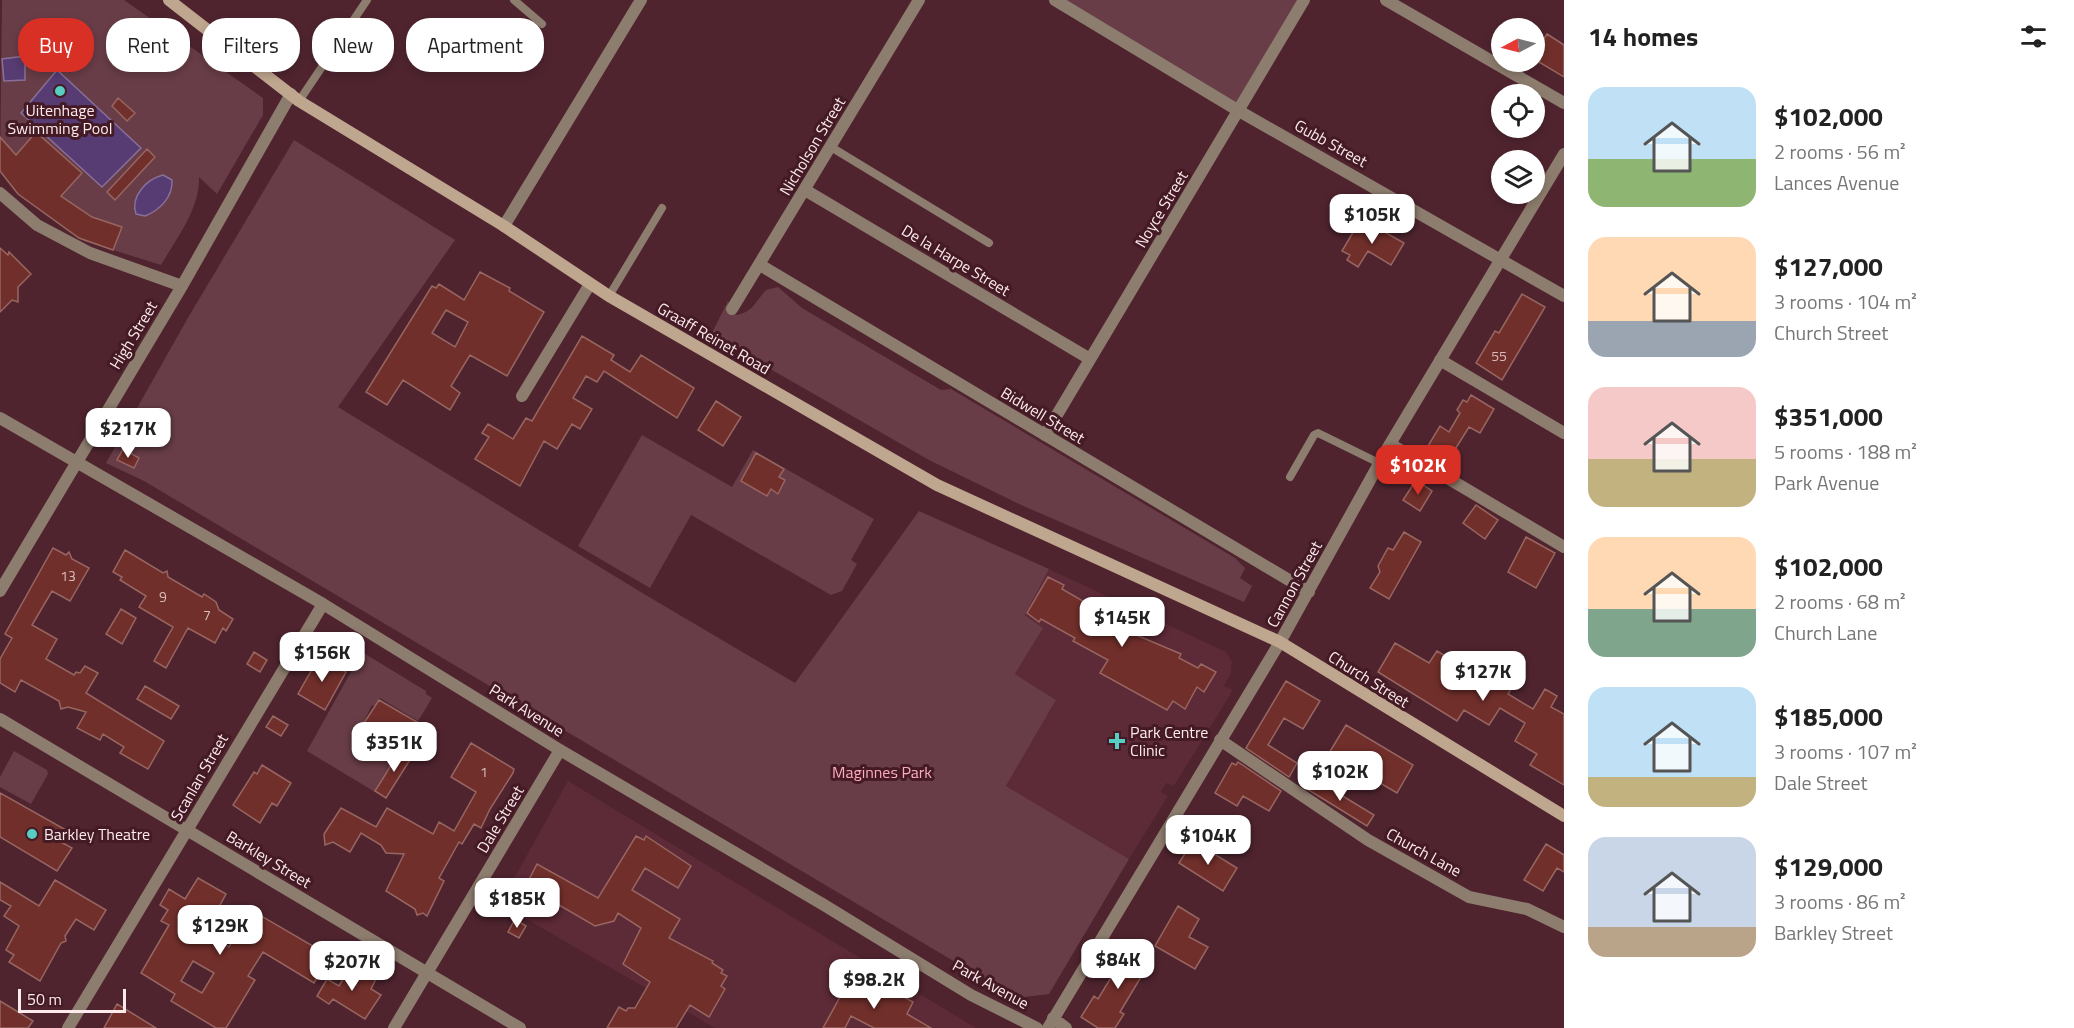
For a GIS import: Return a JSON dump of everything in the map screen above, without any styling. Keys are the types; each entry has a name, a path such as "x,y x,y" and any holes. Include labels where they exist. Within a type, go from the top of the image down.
{"main road":[{"name":"Graaff Reinet Road","path":"169,0 295,98 504,226 609,296 937,486 1280,642"},
{"name":"Church Street","path":"1280,642 1564,816"}],"street":[{"path":"504,226 641,0"},
{"name":"Nicholson Street","path":"732,309 919,0"},
{"name":"Gubb Street","path":"1054,0 1239,111 1564,296"},
{"name":"Noyce Street","path":"1045,435 1304,0"},
{"path":"1386,0 1564,104"},
{"name":"High Street","path":"0,591 295,98"},
{"name":"Cannon Street","path":"1051,1023 1280,642 1390,444 1564,154"},
{"name":"De la Harpe Street","path":"805,190 1090,359"},
{"path":"0,193 37,225 90,254 182,286"},
{"name":"Bidwell Street","path":"760,265 1309,592"},
{"path":"522,396 590,284"},
{"path":"1440,360 1564,433"},
{"name":"Park Avenue","path":"0,418 322,604 560,750 824,905 971,995 1037,1028"},
{"path":"1390,444 1564,547"},
{"name":"Scanlan Street","path":"68,1028 322,604"},
{"name":"Barkley Street","path":"0,719 520,1028"},
{"name":"Church Lane","path":"1220,740 1368,840 1469,897 1527,909 1564,927"},
{"name":"Dale Street","path":"394,1028 560,750"},
{"path":"1051,1023 1066,1028"}],"lane":[{"path":"295,98 367,0"},
{"path":"514,0 535,18"},
{"path":"831,147 989,243"},
{"path":"609,296 663,208"},
{"path":"1290,477 1314,435 1318,433 1379,463"}],"shaded area":[{"path":"18,57 18,72 25,72 25,80 4,81 2,59"},
{"path":"55,72 59,72 141,148 102,187 21,113"},
{"path":"163,175 172,180 168,197 156,210 145,216 136,214 135,201 141,189 151,180"},
{"name":"Park Centre Clinic","path":"1049,569 1226,652 1232,662 1231,673 1224,686 1233,690 1174,786 1166,783 1161,792 1168,796 1129,859 1006,786 1056,700 1015,674 1043,628 1025,615"},
{"path":"568,781 976,1028 715,1028 500,904"}],"green space":[{"name":"Uitenhage Swimming Pool","path":"2,0 124,0 150,18 106,18 106,72 190,72 190,47 202,55 202,72 226,72 263,98 263,115 217,194 199,177 196,201 161,265 84,241 18,194 0,171"},
{"path":"1055,0 1304,0 1239,111"},
{"name":"Maginnes Park","path":"294,140 455,240 338,407 644,594 795,683 919,511 1049,569 1025,615 1043,628 1015,674 1056,700 1006,786 1129,859 1049,994 1016,998 144,481 106,463 189,316"},
{"path":"778,287 802,308 941,390 951,389 1235,558 1245,568 1240,578 1252,586 1244,602 1019,504 929,460 711,335 728,301 732,311 737,315 751,308 766,290"},
{"path":"642,435 732,487 753,450 874,519 851,560 857,564 842,591 831,595 691,515 650,588 578,546"},
{"path":"362,652 426,691 426,694 432,698 418,721 380,698 374,706 372,705 358,733 380,745 382,742 400,752 375,792 307,751"},
{"path":"14,751 47,770 48,774 31,804 0,787 0,777"}],"building":[{"path":"1547,34 1564,45 1564,77 1545,66 1545,37"},
{"path":"118,98 135,113 127,121 112,106"},
{"path":"36,132 82,173 61,196 92,217 122,227 113,250 79,238 18,194 0,171 0,137 16,155"},
{"path":"147,149 155,157 115,200 107,192"},
{"path":"1372,225 1404,243 1391,265 1368,251 1358,267 1347,260 1350,255 1342,251 1355,229"},
{"path":"0,248 8,255 9,252 31,274 18,287 18,302 12,300 0,312"},
{"path":"480,272 510,288 509,291 544,312 507,376 470,355 451,386 460,393 450,410 403,380 387,405 366,392 432,286 436,288 439,284 464,300","holes":["446,310 468,322 455,347 432,333"]},
{"path":"1522,294 1545,307 1502,380 1476,363 1495,331 1499,333"},
{"path":"582,336 614,355 611,360 630,372 641,355 694,388 677,418 604,371 597,382 586,376 573,398 592,409 580,429 572,424 557,449 544,441 520,486 475,459 489,437 482,433 488,424 513,439 526,418 532,421"},
{"path":"1471,395 1494,409 1480,433 1469,427 1446,464 1425,451 1440,426 1449,432 1460,413 1457,410 1463,400 1467,402"},
{"path":"716,401 741,417 723,446 698,430"},
{"path":"123,449 139,458 134,468 117,460"},
{"path":"756,453 784,469 779,477 785,480 778,494 771,489 767,496 741,481"},
{"path":"1416,480 1432,491 1420,511 1403,500"},
{"path":"1476,505 1498,520 1485,539 1463,523"},
{"path":"1404,532 1421,542 1389,599 1370,588 1380,572 1378,566 1388,548 1393,550"},
{"path":"1526,537 1555,553 1536,588 1508,572"},
{"path":"53,548 66,555 69,552 72,559 89,568 70,601 52,591 32,625 57,639 46,659 74,675 76,672 80,673 85,666 98,673 86,693 164,741 148,769 120,753 124,747 103,734 100,740 77,728 86,712 68,707 61,709 59,701 21,680 15,692 0,683 0,659 12,638 5,634"},
{"path":"125,550 163,573 167,571 168,577 202,597 204,594 216,602 219,610 233,619 226,631 223,628 215,643 188,628 166,668 154,661 173,627 139,607 146,596 120,580 122,577 113,572"},
{"path":"1048,577 1064,585 1062,589 1093,607 1095,605 1125,621 1127,618 1141,626 1136,635 1181,654 1179,658 1198,668 1201,664 1216,672 1204,692 1197,687 1185,709 1173,701 1167,710 1100,673 1108,660 1073,641 1075,638 1041,619 1039,622 1027,613"},
{"path":"121,609 136,618 122,644 106,634"},
{"path":"1395,643 1429,663 1437,651 1495,686 1509,664 1522,671 1508,694 1533,709 1545,689 1557,696 1551,707 1564,714 1564,785 1530,765 1537,754 1515,741 1525,723 1500,708 1489,725 1464,710 1457,721 1378,672"},
{"path":"254,652 267,660 260,672 247,664"},
{"path":"319,657 346,672 325,710 298,694"},
{"path":"1286,681 1320,701 1303,729 1284,718 1268,745 1297,763 1289,777 1246,748"},
{"path":"145,686 179,706 171,719 137,699"},
{"path":"379,700 417,722 405,744 384,732 377,743 358,732"},
{"path":"273,716 288,725 281,736 266,727"},
{"path":"1346,725 1413,765 1397,793 1329,753"},
{"path":"471,743 514,769 513,773 481,828 474,824 462,844 459,842 439,878 444,881 427,916 423,913 417,915 415,909 386,891 404,854 386,853 381,845 361,833 350,852 333,842 325,845 324,834 341,808 376,827 387,808 433,834 439,822 454,831 476,792 451,777"},
{"path":"402,748 413,755 386,798 375,791"},
{"path":"1238,762 1281,791 1269,811 1243,796 1237,806 1215,793 1232,763 1236,765"},
{"path":"262,765 291,783 277,806 272,803 260,823 233,805 254,772 257,774"},
{"path":"1313,778 1374,815 1367,826 1307,789"},
{"name":"Barkley Theatre","path":"0,793 66,830 59,841 72,848 57,871 0,837"},
{"path":"636,836 644,840 646,836 691,866 678,888 645,868 632,890 680,919 669,938 713,961 712,963 723,970 721,973 727,976 721,986 725,989 709,1017 690,1005 676,1028 607,1028 619,1007 626,1011 628,1008 635,1008 650,982 623,964 641,928 618,913 614,921 595,926 542,895 540,900 523,891 537,864 598,898"},
{"path":"1193,841 1237,868 1223,891 1179,863"},
{"path":"1546,844 1564,855 1564,872 1557,868 1543,891 1524,880"},
{"path":"198,878 226,894 206,931 229,947 251,910 330,956 314,983 263,952 248,976 255,980 226,1028 216,1028 171,1001 175,994 141,973 169,925 161,921 168,910 160,905 169,889 185,899","holes":["193,961 214,973 202,993 181,981"]},
{"path":"55,880 106,910 94,930 76,919 65,936 66,941 61,943 40,981 9,962 14,955 6,950 19,926 4,916 11,906 0,900 0,882 39,906"},
{"path":"1178,906 1199,919 1189,937 1208,947 1195,969 1155,946"},
{"path":"515,919 526,926 519,938 508,932"},
{"path":"1132,943 1153,957 1120,1012 1124,1014 1115,1028 1098,1028 1081,1017 1094,996 1098,999"},
{"path":"352,964 376,979 371,989 381,995 365,1019 333,999 329,1004 317,996 327,979 339,986"},
{"path":"877,982 913,1002 907,1014 931,1028 874,1028 851,1016 845,1028 823,1028 846,986 868,998"},
{"path":"0,1001 33,1021 28,1028 0,1028"},
{"path":"117,1004 156,1028 104,1028"}],"place":[{"name":"Uitenhage Swimming Pool","path":"60,91"},
{"name":"Park Centre Clinic","path":"1117,741"},
{"name":"Barkley Theatre","path":"32,834"}]}
